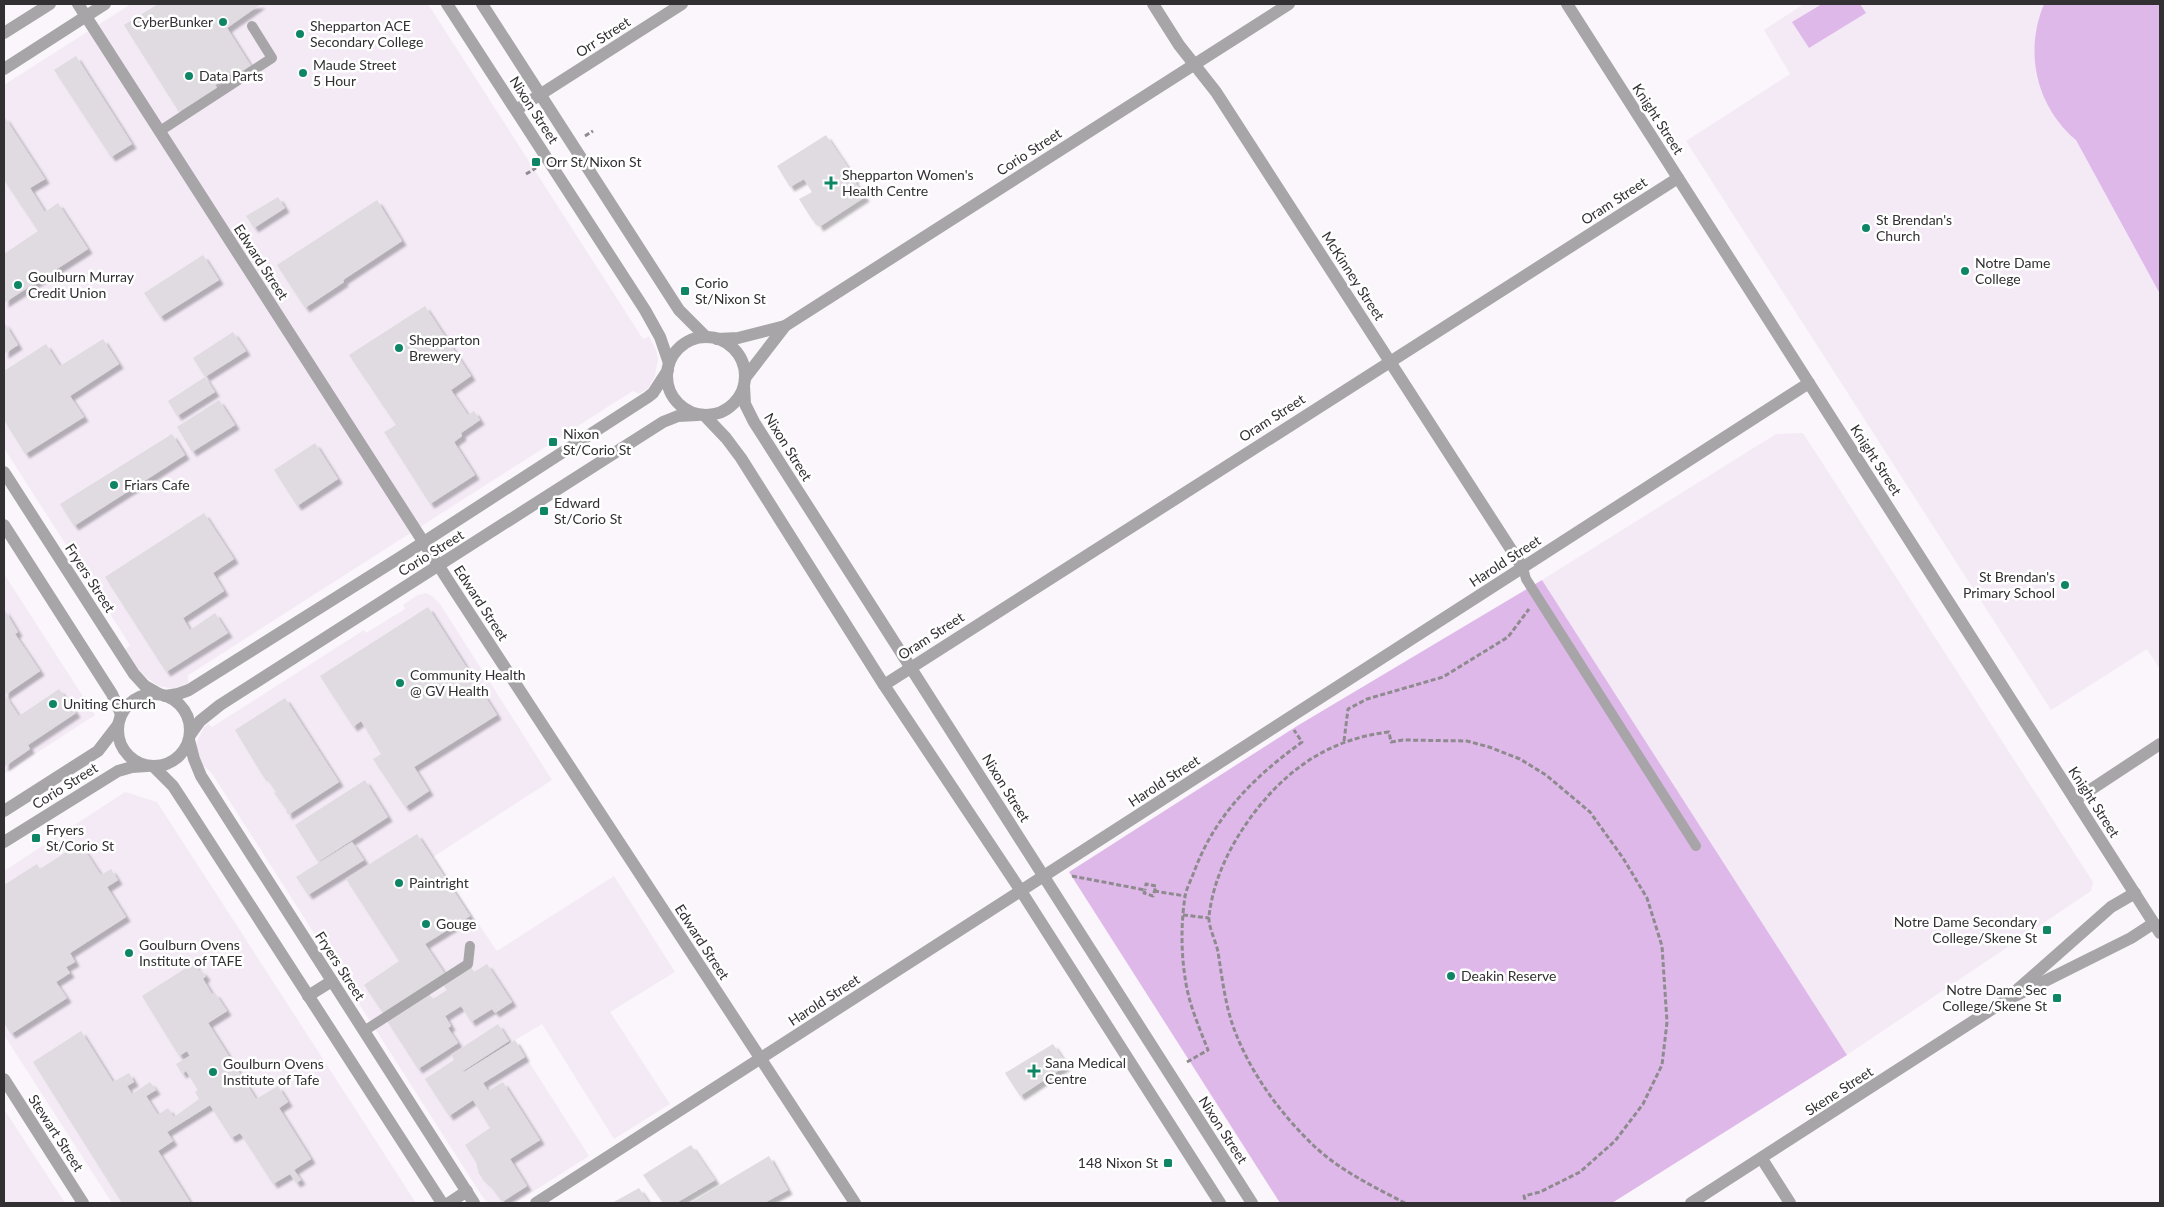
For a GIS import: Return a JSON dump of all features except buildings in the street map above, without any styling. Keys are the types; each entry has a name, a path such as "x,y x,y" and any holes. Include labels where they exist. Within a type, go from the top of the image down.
{"street":[{"path":"4,33 50,4"},
{"name":"Edward Street","path":"78,4 439,566 854,1203"},
{"path":"4,69 105,4"},
{"name":"Nixon Street","path":"447,4 645,310 660,337 668,366"},
{"name":"Nixon Street","path":"482,4 679,310 711,338"},
{"name":"Orr Street","path":"516,110 682,4"},
{"name":"McKinney Street","path":"1154,4 1179,45 1216,92 1522,568"},
{"name":"Corio Street","path":"711,338 738,338 786,326 1289,4"},
{"name":"Knight Street","path":"1567,4 2157,928"},
{"name":"Oram Street","path":"884,685 1678,178"},
{"name":"Corio Street","path":"744,382 786,326"},
{"path":"711,338 728,344 737,354 743,365 744,382 739,398 730,408 718,414 702,415 684,409 674,398 668,384 668,366 675,352 684,344 694,339 711,338"},
{"name":"Corio Street","path":"162,695 178,694 189,690 424,542 648,397 653,393 668,366"},
{"name":"Nixon Street","path":"744,382 746,404 754,422 1252,1203"},
{"name":"Harold Street","path":"536,1203 1809,383"},
{"path":"702,415 726,438 741,458 884,685 1021,891 1220,1203"},
{"name":"Corio Street","path":"190,737 200,721 220,705 663,422 678,416 702,415"},
{"name":"Fryers Street","path":"4,472 134,674 145,686 162,695"},
{"path":"4,525 112,694 119,720 118,739 124,751 134,761 150,766 166,765 184,751 190,737 190,724 182,706 162,695 148,694 137,698 127,705 119,720"},
{"name":"Corio Street","path":"4,811 98,751 119,720"},
{"name":"Fryers Street","path":"190,737 194,759 201,776 474,1203"},
{"path":"2075,800 2160,744"},
{"path":"150,766 173,786 442,1203"},
{"name":"Corio Street","path":"4,842 118,771 132,767 150,766"},
{"name":"Skene Street","path":"2002,1002 2111,908 2135,893"},
{"name":"Skene Street","path":"1691,1203 1762,1159 2002,1002 2131,938 2157,928"},
{"path":"308,996 332,980"},
{"name":"Stewart Street","path":"4,1080 83,1203"},
{"path":"1762,1159 1790,1203"},
{"path":"449,1203 467,1191"}],"lane":[{"path":"160,131 272,58 252,26"},
{"path":"1522,568 1535,592 1696,846"},
{"path":"364,1031 468,964 470,946"}],"path":[{"path":"1344,741 1348,710 1367,699 1443,677 1508,637 1529,610 1535,592"},
{"path":"1187,1062 1208,1050 1196,1021 1185,978 1183,915 1185,896 1206,844 1222,818 1244,790 1264,771 1302,742 1287,719"},
{"path":"1406,1203 1358,1179 1314,1146 1280,1110 1254,1072 1233,1026 1217,946 1209,918 1213,896 1226,858 1248,820 1276,786 1317,755 1344,741 1369,734 1389,732 1391,742 1403,740 1467,741 1489,747 1520,759 1546,775 1590,812 1623,858 1646,898 1662,946 1667,1022 1662,1065 1643,1104 1616,1141 1580,1172 1540,1192 1524,1196 1526,1203"},
{"path":"1068,876 1144,890 1144,893 1153,896 1156,886 1146,884 1144,890"},
{"path":"1154,891 1185,896"},
{"path":"1183,915 1209,918"}],"shaded area":[{"path":"131,4 428,4 643,339 649,336 658,359 655,376 648,388 641,393 633,391 617,401 188,675 188,683 174,689 158,686 138,671 125,650 130,645 4,448 4,85"},
{"name":"Notre Dame College","path":"1804,4 2160,4 2160,669 2147,649 2051,710 1686,141 1790,74 1764,30"},
{"path":"1822,4 1860,4 1866,13 1809,48 1792,22"},
{"path":"2044,4 2160,4 2160,294 2076,140 2051,111 2043,95 2035,59 2035,41 2038,22"},
{"path":"1803,433 2093,882 2091,891 1847,1055 1542,580 1776,434"},
{"path":"4,574 95,715 4,774"},
{"name":"Deakin Reserve","path":"1542,580 1847,1055 1612,1203 1280,1203 1069,872 1297,726"},
{"path":"426,593 440,604 552,780 433,857 497,951 614,876 675,972 610,1012 670,1104 614,1139 542,1024 515,1040 589,1156 515,1203 488,1203 482,1196 211,772 202,765 196,744 204,727 208,724 212,727 364,630 366,633 405,609 403,605 418,595"},
{"name":"Goulburn Ovens Institute of TAFE","path":"125,792 157,802 416,1203 112,1203 4,1035 4,871"},
{"path":"4,1109 65,1203 4,1203"}],"place":[{"name":"CyberBunker","path":"223,22"},
{"name":"Shepparton ACE Secondary College","path":"300,34"},
{"name":"Maude Street 5 Hour","path":"303,73"},
{"name":"Data Parts","path":"189,76"},
{"name":"Orr St/Nixon St","path":"536,162"},
{"name":"Shepparton Women's Health Centre","path":"831,183"},
{"name":"St Brendan's Church","path":"1866,228"},
{"name":"Notre Dame College","path":"1965,271"},
{"name":"Goulburn Murray Credit Union","path":"18,285"},
{"name":"Corio St/Nixon St","path":"685,291"},
{"name":"Shepparton Brewery","path":"399,348"},
{"name":"Nixon St/Corio St","path":"553,442"},
{"name":"Friars Cafe","path":"114,485"},
{"name":"Edward St/Corio St","path":"544,511"},
{"name":"St Brendan's Primary School","path":"2065,585"},
{"name":"Community Health @ GV Health","path":"400,683"},
{"name":"Uniting Church","path":"53,704"},
{"name":"Fryers St/Corio St","path":"36,838"},
{"name":"Paintright","path":"399,883"},
{"name":"Gouge","path":"426,924"},
{"name":"Notre Dame Secondary College/Skene St","path":"2047,930"},
{"name":"Goulburn Ovens Institute of TAFE","path":"129,953"},
{"name":"Deakin Reserve","path":"1451,976"},
{"name":"Notre Dame Sec College/Skene St","path":"2057,998"},
{"name":"Sana Medical Centre","path":"1034,1071"},
{"name":"Goulburn Ovens Institute of Tafe","path":"213,1072"},
{"name":"148 Nixon St","path":"1168,1163"}]}
